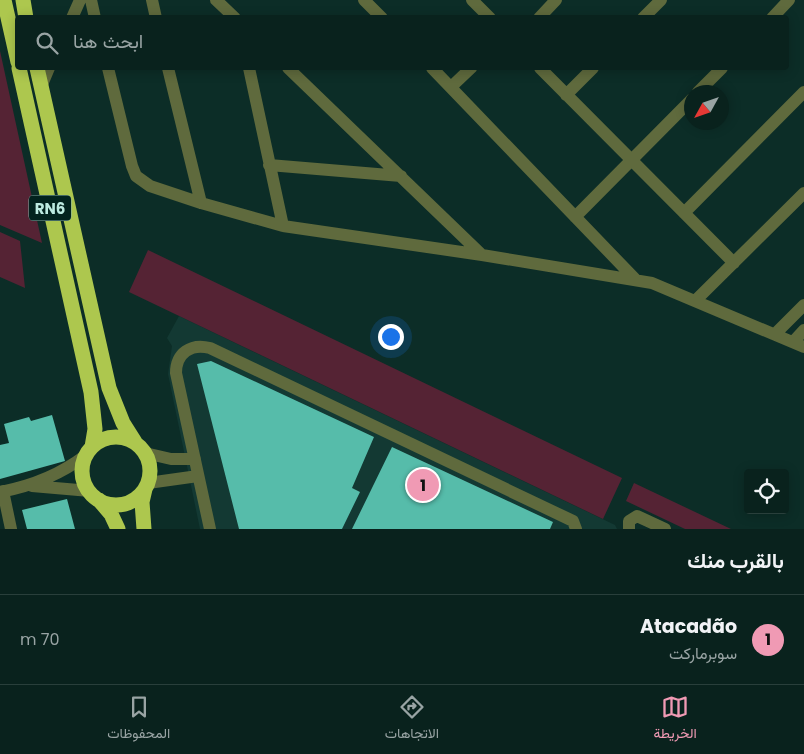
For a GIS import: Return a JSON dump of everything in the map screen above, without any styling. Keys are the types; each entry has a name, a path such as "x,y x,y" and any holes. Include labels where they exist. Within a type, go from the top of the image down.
{"highway":[{"path":"4,0 15,49"},
{"path":"22,0 25,15"},
{"name":"RN6","path":"19,70 91,392 95,430 82,470 94,496 111,514 118,529"},
{"name":"RN6","path":"37,70 109,388 123,423 149,462 147,486 142,502 144,529"},
{"path":"89,451 104,439 112,437 128,438 140,447"},
{"path":"94,496 116,504 124,504 140,496 147,486"}],"street":[{"path":"73,15 80,0"},
{"path":"91,0 94,15"},
{"path":"152,0 155,15"},
{"path":"216,0 232,15"},
{"path":"364,0 379,15"},
{"path":"472,0 487,15"},
{"path":"542,15 556,0"},
{"path":"646,15 661,0"},
{"path":"775,15 789,0"},
{"path":"41,87 48,70"},
{"path":"109,70 136,176 150,186 201,204 283,226 482,255 652,283 696,300 798,345 804,330"},
{"path":"168,70 201,204"},
{"path":"248,70 283,226"},
{"path":"290,70 482,255"},
{"path":"434,70 635,279"},
{"path":"451,87 469,70"},
{"path":"542,70 734,262"},
{"path":"566,95 591,70"},
{"path":"705,85 720,70"},
{"path":"684,213 804,92"},
{"path":"575,217 684,107"},
{"path":"269,165 400,176"},
{"path":"696,300 804,192"},
{"path":"775,334 804,305"},
{"path":"210,529 176,366 182,353 195,346 203,346 573,521 576,529"},
{"path":"140,447 171,459 194,458"},
{"path":"11,529 2,491 30,486 68,468 89,451"},
{"path":"147,486 198,476"},
{"path":"30,486 94,496"},
{"path":"630,529 629,521 637,516 665,529"}],"shaded area":[{"path":"0,51 42,243 0,225"},
{"path":"0,232 20,241 25,288 0,277"},
{"path":"148,250 622,478 603,519 129,292"},
{"path":"179,316 615,525 617,529 200,529 168,374 172,346 167,338"},
{"path":"634,483 731,529 685,529 626,501"}],"building":[{"path":"211,361 374,437 352,488 360,492 342,529 239,529 197,364"},
{"path":"52,415 65,461 0,479 0,445 9,443 4,424 29,417 31,421"},
{"path":"392,447 553,522 550,529 352,529"},
{"path":"67,499 75,529 27,529 22,510"}],"place":[{"name":"Atacadão","path":"423,485"}]}
